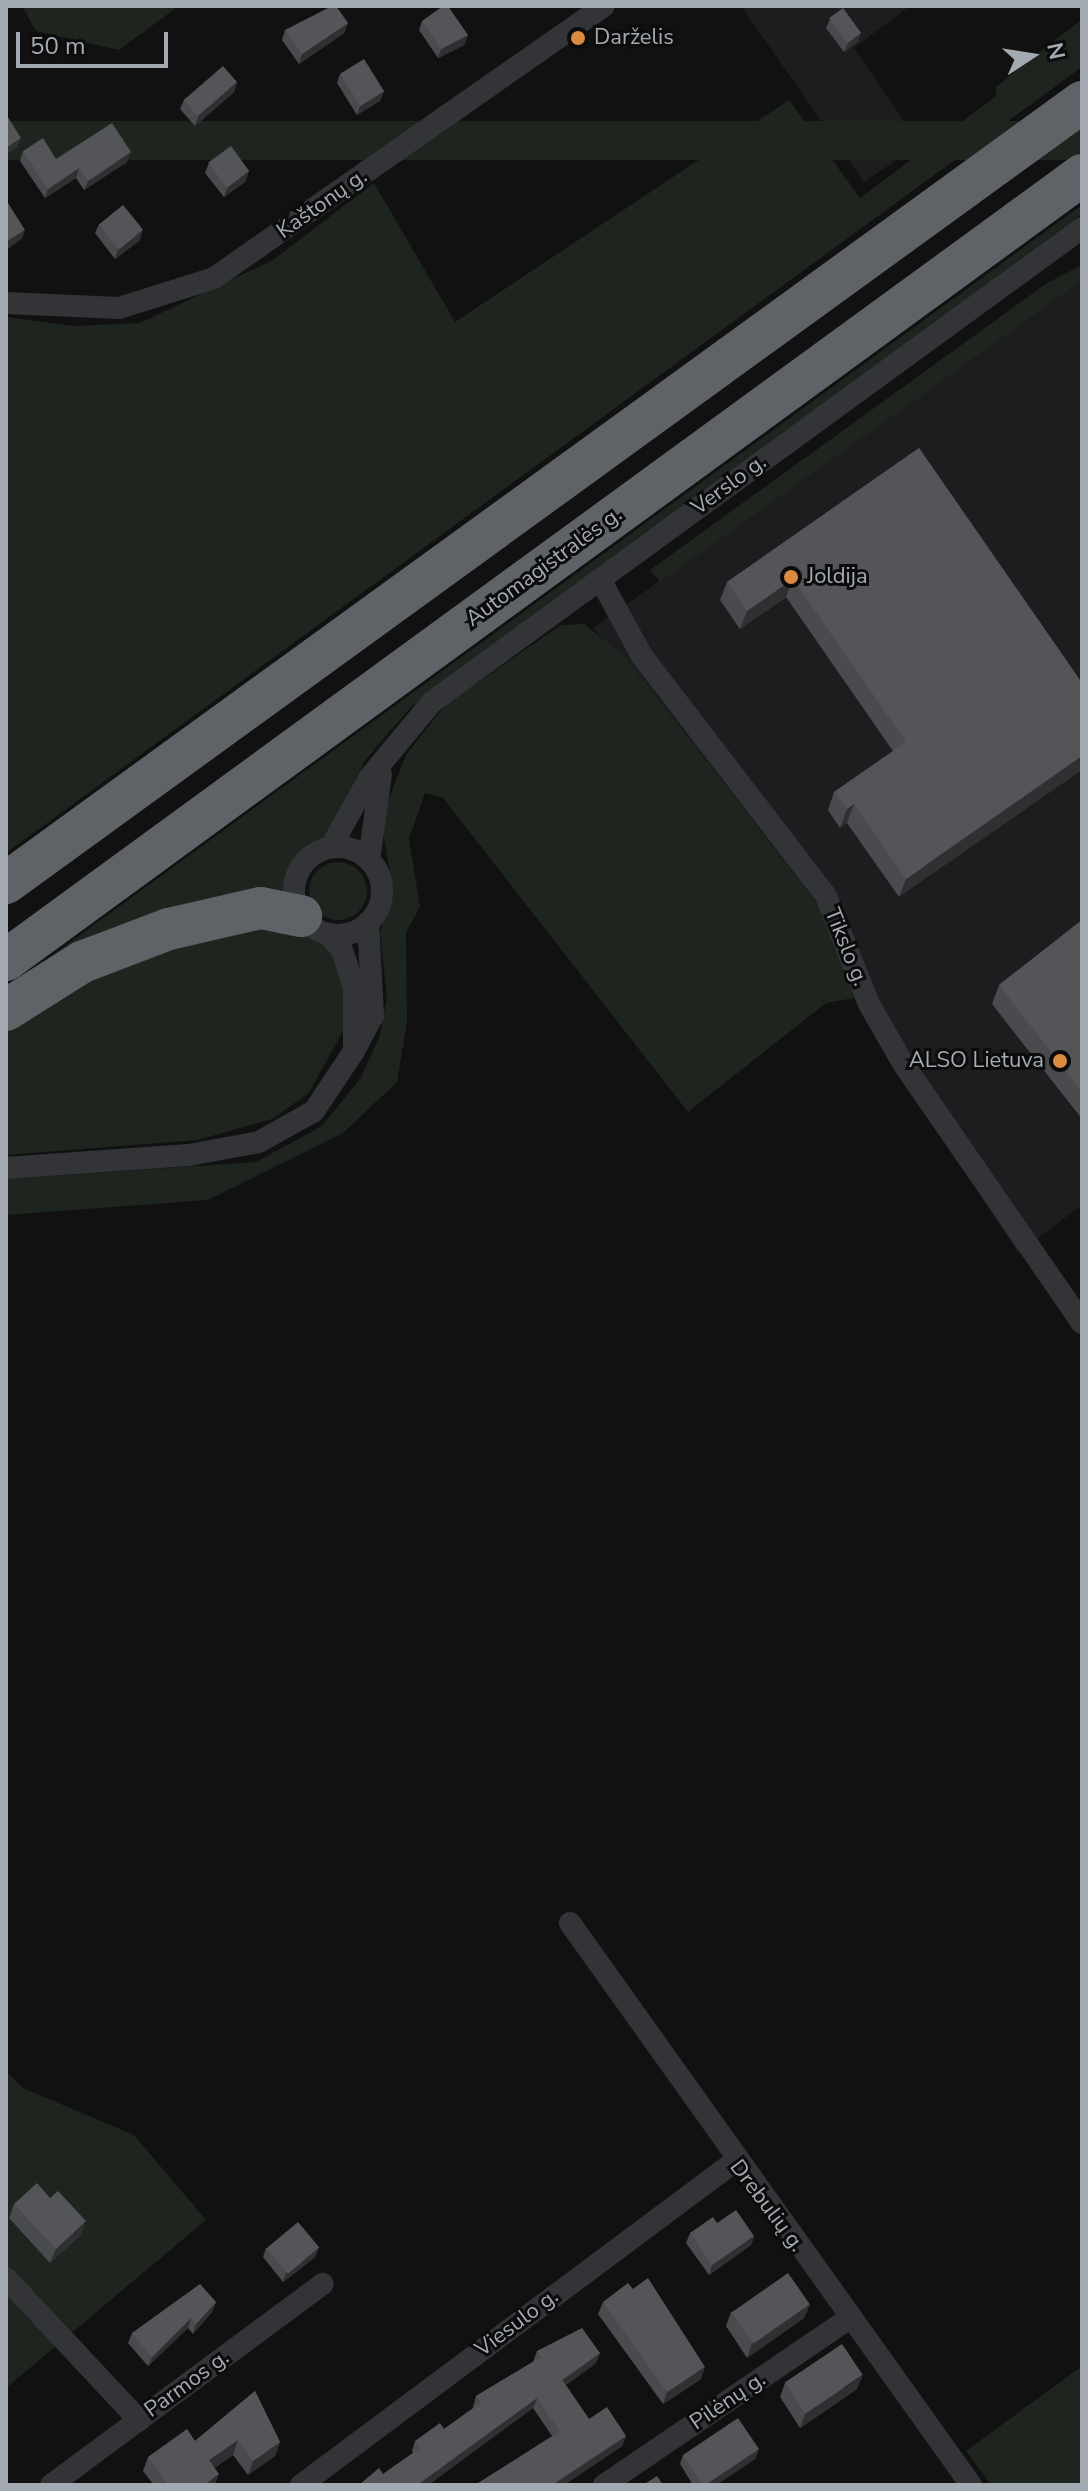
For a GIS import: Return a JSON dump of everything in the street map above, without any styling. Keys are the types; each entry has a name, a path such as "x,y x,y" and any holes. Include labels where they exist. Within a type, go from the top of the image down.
{"highway":[{"path":"701,379 746,326 1082,77"},
{"path":"6,883 1082,102"},
{"name":"Automagistralės g.","path":"6,960 1082,175"},
{"path":"6,1010 82,962 169,929 261,908 314,925"}],"street":[{"name":"Kaštonų g.","path":"6,303 119,308 214,278 604,6"},
{"name":"Verslo g.","path":"331,847 388,754 432,702 1082,228"},
{"name":"Tikslo g.","path":"600,579 642,656 826,896 869,1004 904,1065 1082,1323"},
{"path":"6,1168 189,1155 259,1142 314,1111 373,1016 368,922 382,886 369,860 388,754"},
{"path":"354,1051 354,986 342,950 314,925 296,877 311,855 331,847 369,860"},
{"path":"314,925 368,922"},
{"name":"Drebulių g.","path":"570,1923 734,2162 851,2317 971,2485"},
{"name":"Viesulo g.","path":"301,2485 734,2162"},
{"path":"6,2278 139,2420"},
{"name":"Parmos g.","path":"51,2485 323,2284"},
{"name":"Pilėnų g.","path":"604,2485 851,2317"}],"shaded area":[{"path":"22,6 179,6 119,50 36,31"},
{"path":"741,6 910,6 854,48 920,144 864,182"},
{"path":"1082,19 1082,67 6,853 6,317 74,326 140,323 273,260 374,183 455,322 789,100 860,198 996,96 996,87"},
{"path":"6,121 1082,121 1082,160 6,160"},
{"path":"1082,205 1082,214 411,707 366,759 325,837 296,858 283,897 6,989"},
{"path":"1082,265 1082,281 660,582 650,570 1047,283"},
{"path":"1082,281 1082,1205 1018,1253 854,998 822,910 593,628"},
{"path":"584,624 625,657 822,910 854,998 826,1003 688,1112 443,798 425,793 409,839 420,907 406,932 407,1022 397,1082 343,1133 208,1200 6,1215 6,1179 256,1162 322,1126 360,1079 379,1038 387,998 380,933 392,884 381,819 406,755 445,705 561,625"},
{"path":"338,862 358,871 367,891 358,911 338,920 318,911 309,891 318,871"},
{"path":"261,917 306,929 328,946 346,975 344,1029 309,1093 272,1119 198,1140 6,1155 6,1021 61,984"},
{"path":"6,2071 23,2088 134,2135 206,2220 6,2388"},
{"path":"1082,2366 1082,2485 991,2485 966,2451"}],"building":[{"path":"336,6 348,23 302,54 285,30"},
{"path":"443,6 448,6 468,35 441,49 422,21"},
{"path":"843,8 861,33 847,43 829,18"},
{"path":"364,59 384,91 360,106 340,74"},
{"path":"223,66 237,82 198,116 184,100"},
{"path":"6,114 21,138 6,148"},
{"path":"112,123 131,152 88,181 79,168 48,189 23,151 43,138 56,159"},
{"path":"231,146 249,171 227,188 208,162"},
{"path":"6,200 25,230 6,242"},
{"path":"123,205 143,230 119,249 99,225"},
{"path":"919,448 1082,683 1082,756 906,879 854,804 847,809 834,792 906,742 793,579 747,611 727,582"},
{"name":"ALSO Lietuva","path":"1082,920 1082,1092 999,985"},
{"path":"37,2183 50,2198 58,2191 86,2221 56,2249 14,2204"},
{"path":"736,2210 754,2236 712,2265 690,2233 713,2217 717,2223"},
{"path":"298,2222 319,2247 288,2274 267,2248"},
{"path":"788,2273 810,2304 753,2344 731,2313"},
{"path":"648,2278 705,2367 667,2392 603,2302 628,2283 633,2289"},
{"path":"200,2284 216,2302 196,2324 191,2318 152,2357 132,2333"},
{"path":"582,2328 600,2353 562,2380 589,2419 607,2407 626,2436 552,2485 475,2485 560,2432 537,2398 417,2485 359,2485 379,2468 383,2474 420,2448 415,2441 440,2423 444,2429 481,2403 476,2396 541,2357 537,2351"},
{"path":"842,2344 863,2375 805,2413 785,2383"},
{"path":"255,2391 280,2442 253,2461 238,2440 209,2460 219,2474 204,2485 169,2485 148,2457 187,2429 195,2441"},
{"path":"738,2418 759,2449 703,2485 683,2455"},
{"path":"657,2476 663,2485 643,2485"}],"place":[{"name":"Darželis","path":"578,38"},
{"name":"Joldija","path":"791,577"},
{"name":"ALSO Lietuva","path":"1060,1061"}]}
